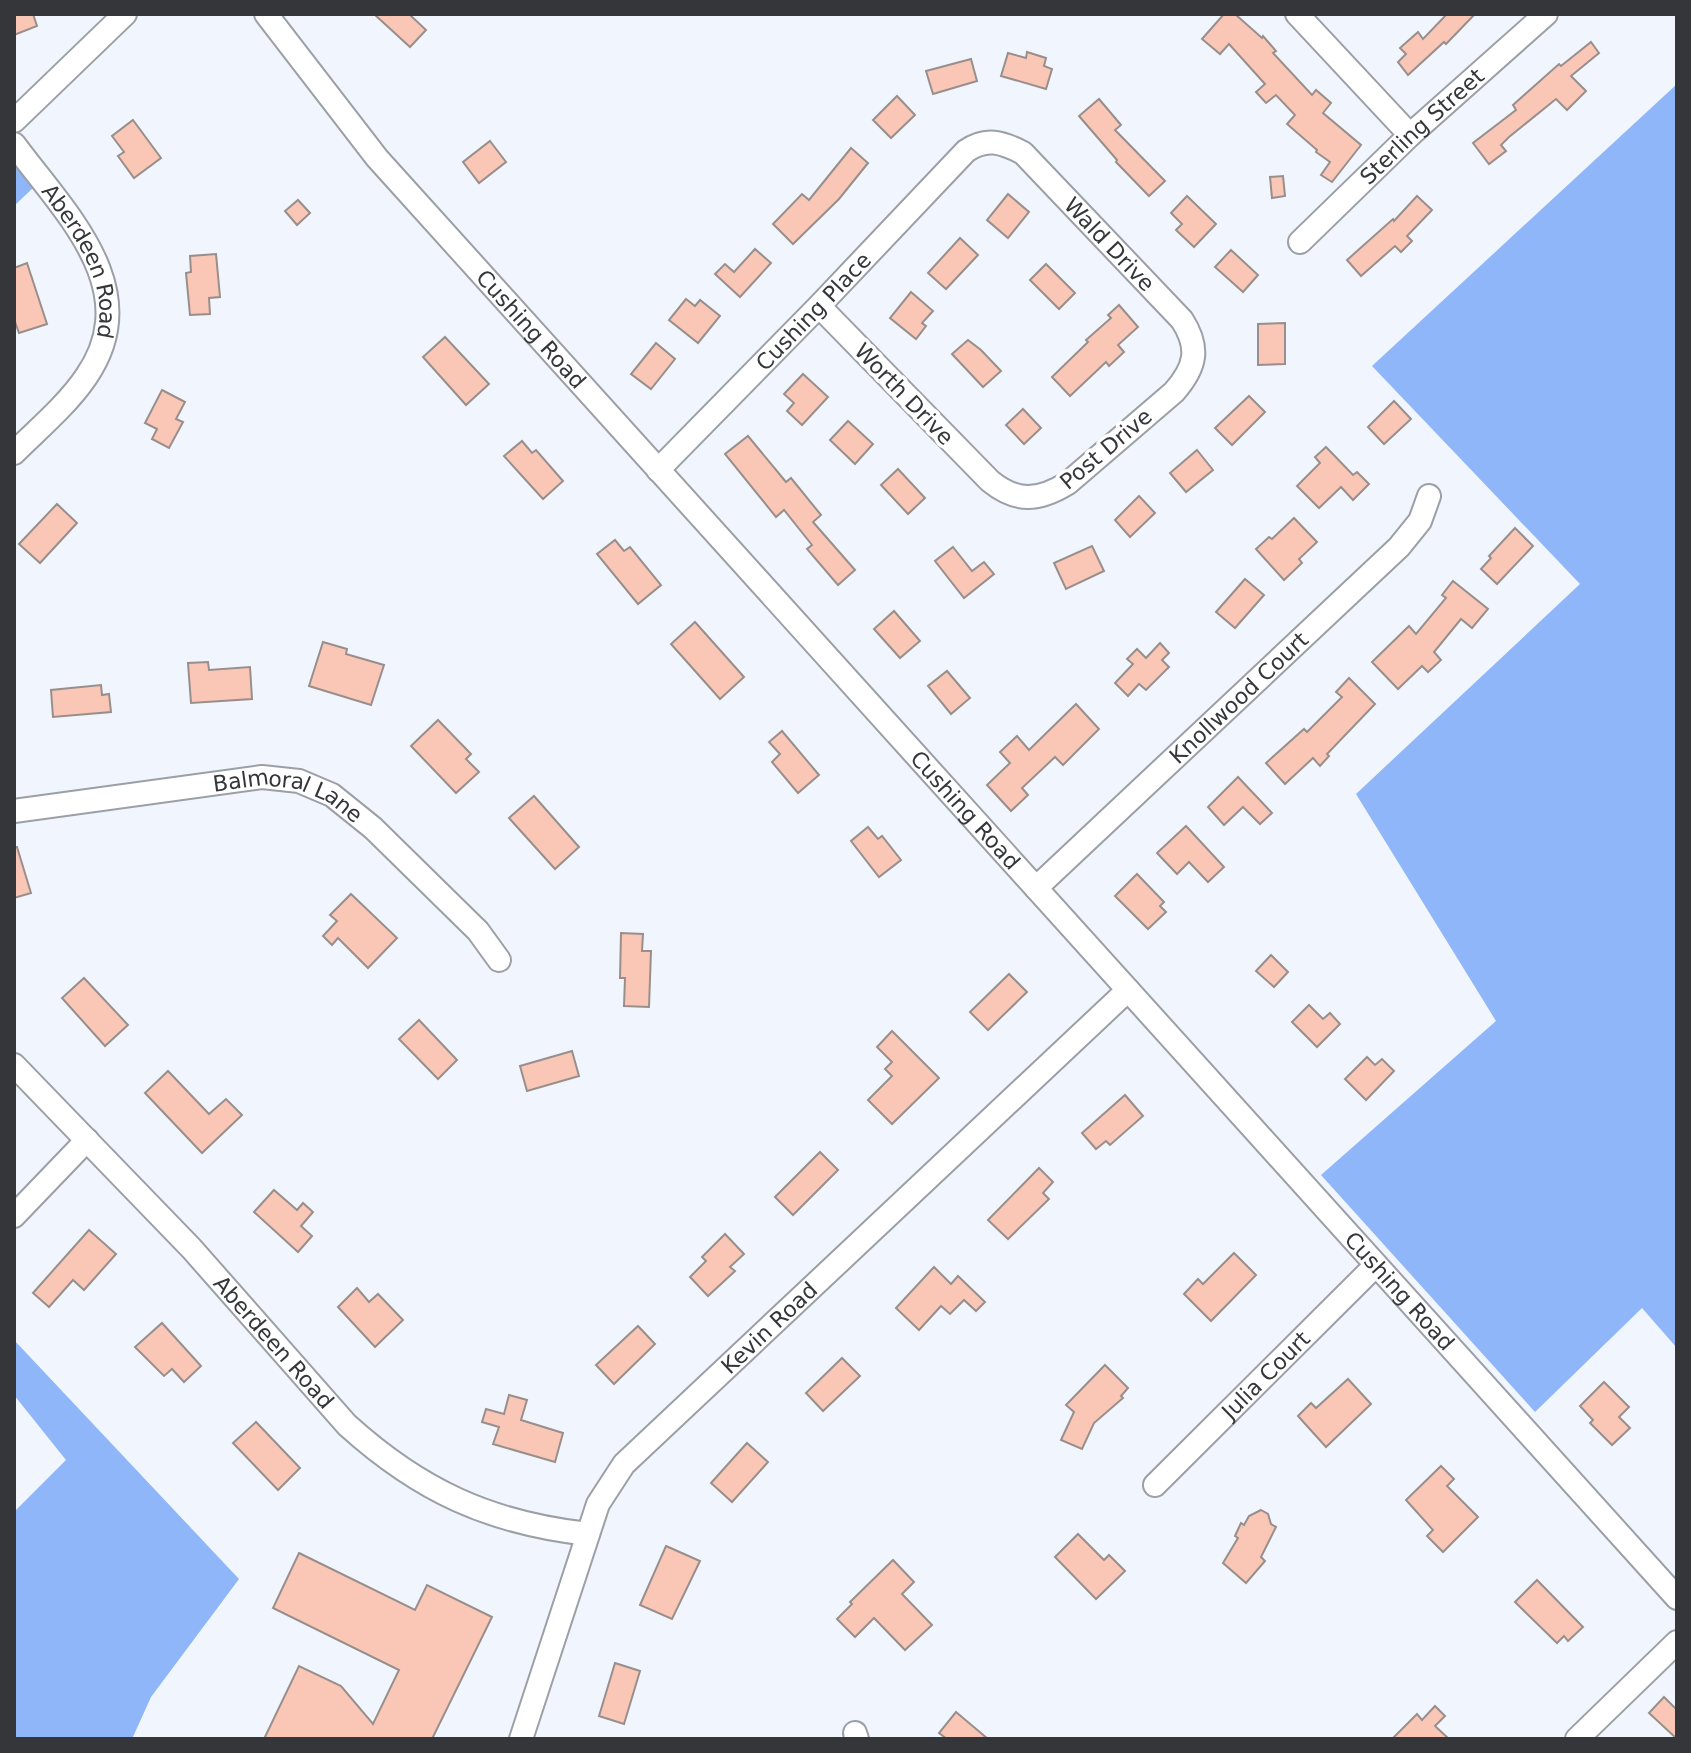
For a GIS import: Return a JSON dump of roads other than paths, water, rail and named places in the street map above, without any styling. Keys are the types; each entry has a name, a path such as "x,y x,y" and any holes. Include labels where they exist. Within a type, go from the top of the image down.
{"street":[{"path":"14,121 125,14"},
{"name":"Cushing Road","path":"266,14 377,158 1677,1598"},
{"path":"1297,14 1410,135"},
{"name":"Sterling Street","path":"1300,242 1410,135 1546,14"},
{"name":"Wald Drive","path":"966,151 984,142 997,142 1023,153 1182,320 1194,348 1193,364 1187,378 1174,392"},
{"name":"Aberdeen Road","path":"14,144 92,250 105,284 108,321 98,357 86,378 14,453"},
{"name":"Cushing Place","path":"658,470 966,151"},
{"name":"Worth Drive","path":"819,306 990,481"},
{"name":"Post Drive","path":"990,481 1021,497 1051,494 1174,392"},
{"name":"Knollwood Court","path":"1036,888 1399,547 1420,521 1429,496"},
{"name":"Balmoral Lane","path":"14,811 262,777 299,781 332,795 373,828 478,931 499,960"},
{"name":"Kevin Road","path":"521,1739 598,1504 624,1464 1128,990"},
{"name":"Aberdeen Road","path":"14,1065 192,1249 347,1425 376,1451 418,1481 476,1510 512,1522 588,1534"},
{"path":"14,1216 87,1140"},
{"name":"Julia Court","path":"1155,1485 1376,1265"},
{"path":"1577,1739 1677,1642"}]}
